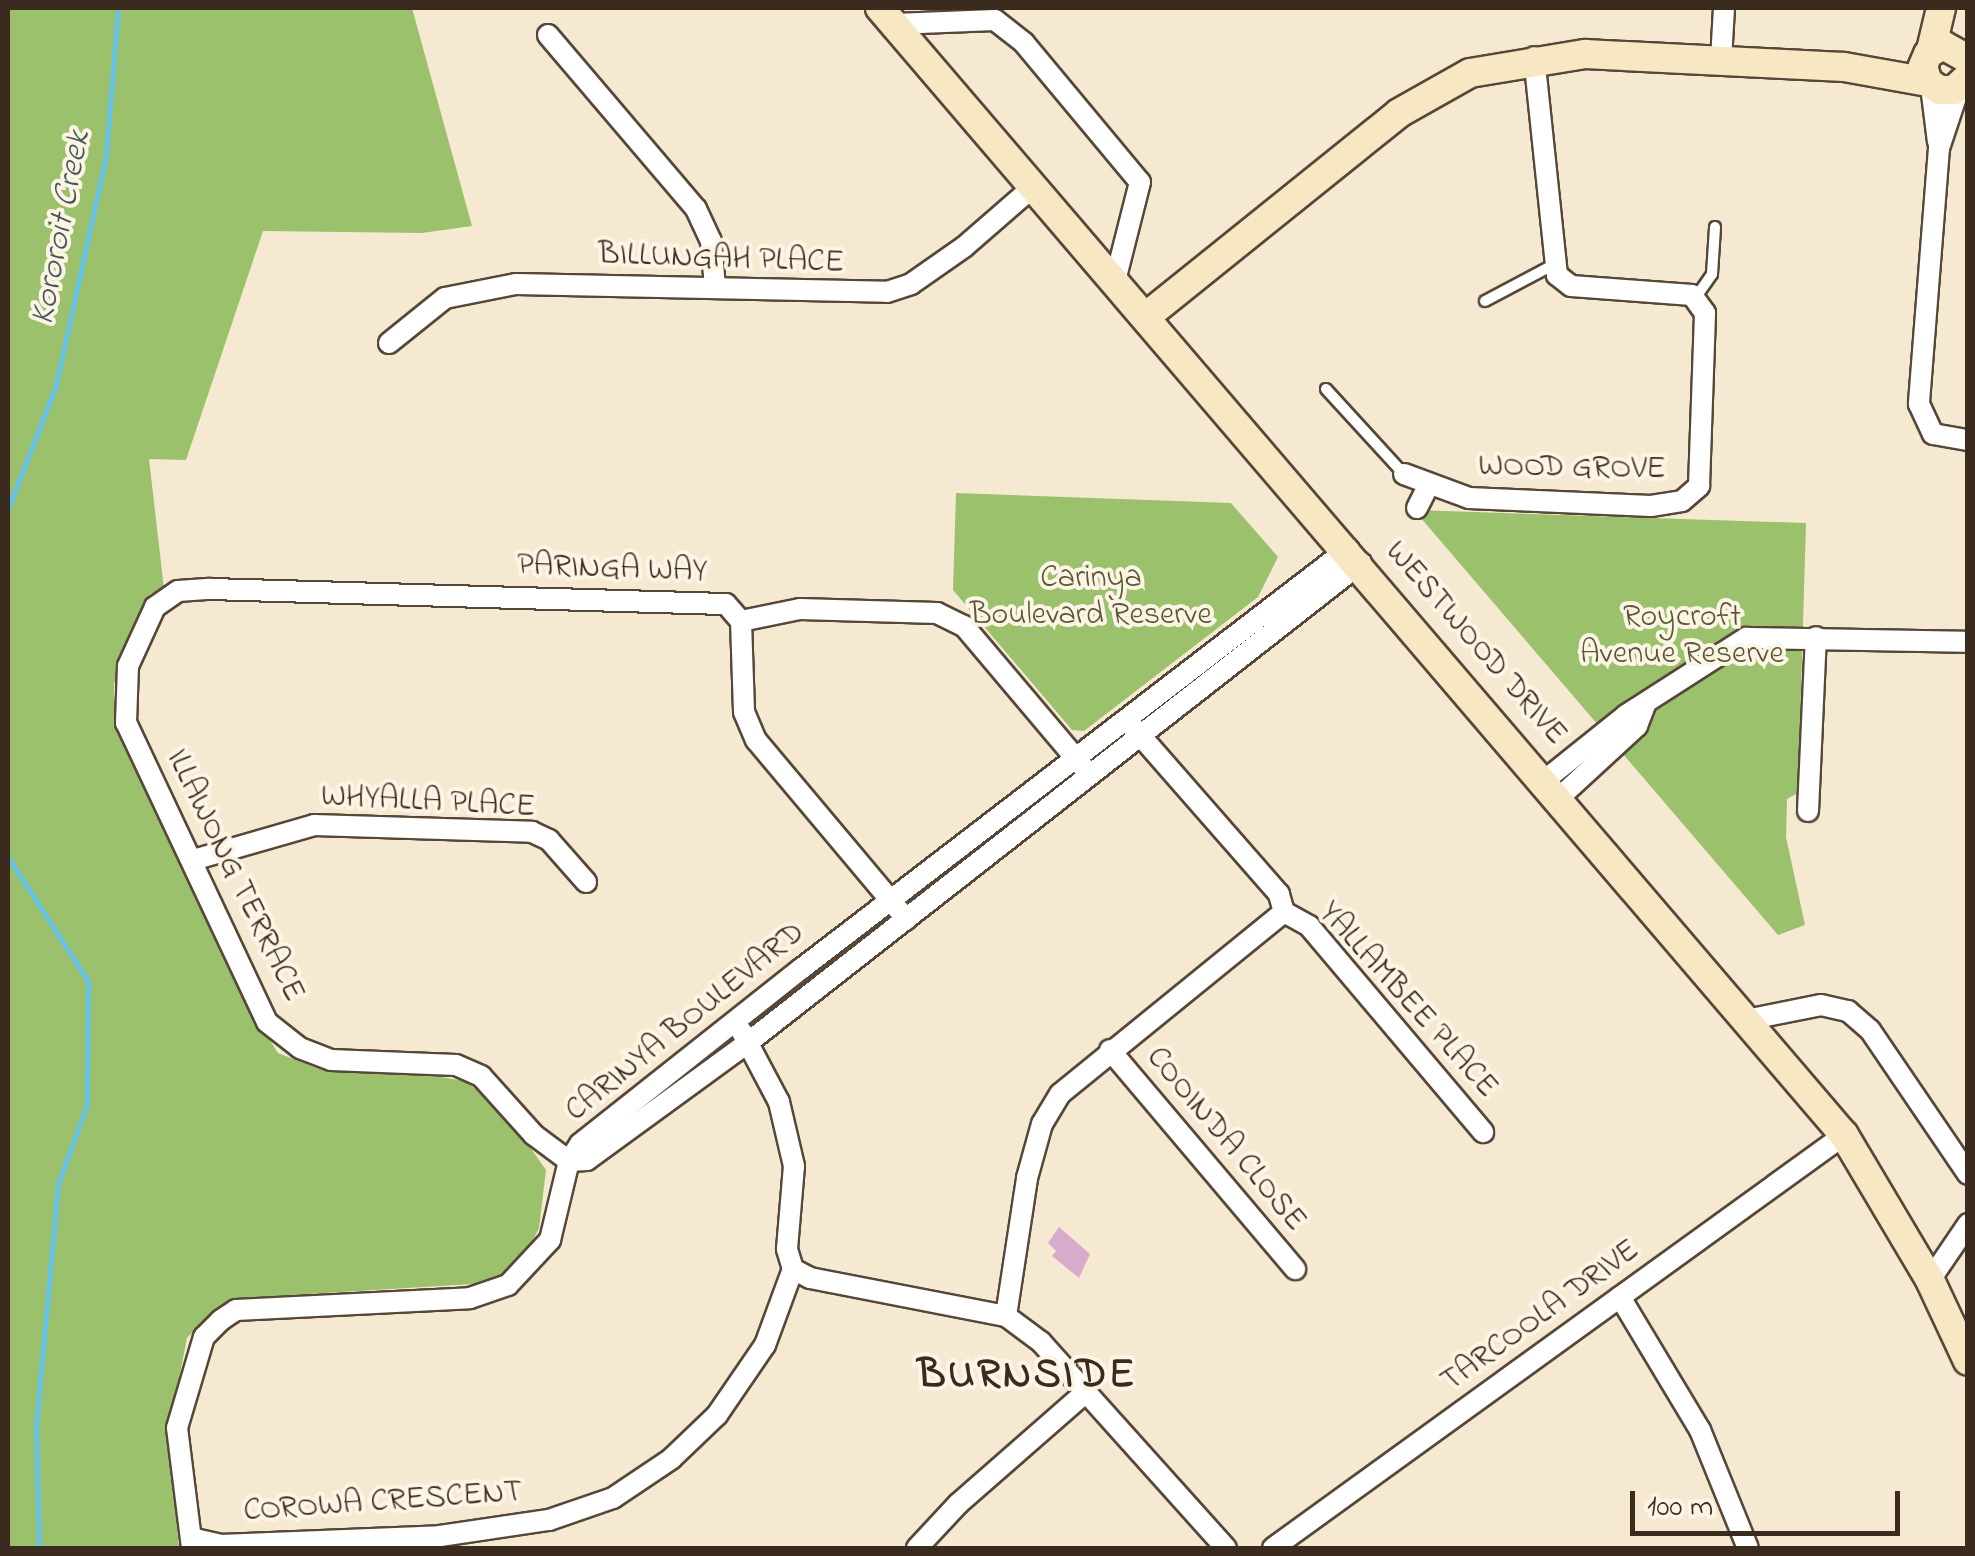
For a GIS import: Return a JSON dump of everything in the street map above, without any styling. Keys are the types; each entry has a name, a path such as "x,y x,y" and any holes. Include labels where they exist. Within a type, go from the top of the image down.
{"street":[{"path":"1722,60 1724,8"},
{"path":"1929,52 1940,8"},
{"path":"1957,8 1958,72 1939,148 1920,411 1937,436 1968,440"},
{"path":"888,16 996,20 1034,55 1140,182 1116,277"},
{"name":"WESTWOOD DRIVE","path":"888,16 1553,788 1844,1135 1930,1280 1966,1356"},
{"path":"548,35 696,209 711,241 714,287"},
{"path":"1844,67 1929,52 1958,72"},
{"path":"1534,57 1553,265 1571,286 1696,298"},
{"path":"1155,323 1246,234 1282,213 1430,93 1470,73 1534,57 1722,60 1958,72"},
{"name":"BILLUNGAH PLACE","path":"389,343 445,298 476,288 714,287 784,294 888,292 964,248 1032,187"},
{"name":"WOOD GROVE","path":"1404,474 1428,486 1487,500 1651,506 1690,497 1700,480 1708,336 1696,298"},
{"path":"1417,508 1428,486"},
{"name":"CARINYA BOULEVARD","path":"569,1161 587,1160 735,1024 828,948 986,829 1083,767 1354,556"},
{"name":"PARINGA WAY","path":"178,591 726,604 741,621 744,712 756,740 906,919"},
{"name":"ILLAWONG TERRACE","path":"178,591 154,607 122,696 126,723 267,1022 300,1048 331,1060 456,1066 481,1076 554,1154 569,1161"},
{"path":"741,621 800,609 936,613 964,626 1083,767"},
{"path":"1808,811 1816,637"},
{"path":"1553,788 1645,705 1714,652 1746,638 1968,642"},
{"name":"YALLAMBEE PLACE","path":"1133,728 1278,894 1284,912 1309,926 1483,1132"},
{"name":"CARINYA BOULEVARD","path":"650,1101 750,1041 1002,844 1083,767"},
{"name":"WHYALLA PLACE","path":"192,860 314,825 532,832 550,840 586,882"},
{"path":"1006,1316 1042,1124 1060,1094 1110,1050 1271,929 1284,912"},
{"path":"1746,1020 1821,1005 1848,1011 1870,1030 1968,1174"},
{"name":"COROWA CRESCENT","path":"193,1544 440,1542 549,1520 613,1498 671,1459 717,1415 765,1345 793,1270 787,1250 794,1166 779,1102 750,1041 735,1024"},
{"name":"COOINDA CLOSE","path":"1110,1050 1294,1269"},
{"name":"TARCOOLA DRIVE","path":"1273,1548 1844,1135"},
{"path":"193,1544 184,1521 177,1428 204,1337 220,1320 236,1310 470,1298 508,1286 550,1240 569,1161"},
{"path":"1930,1280 1968,1224"},
{"path":"793,1270 810,1278 1006,1316 1087,1391 1226,1548"},
{"path":"1620,1297 1700,1430 1748,1548"},
{"path":"917,1548 958,1504 1087,1391"}],"lane":[{"path":"1696,298 1712,274 1714,227"},
{"path":"1485,301 1553,265"},
{"name":"WOOD GROVE","path":"1326,389 1404,474"},
{"path":"986,829 1002,844"},
{"path":"828,948 843,966"},
{"path":"801,970 817,986"}],"green space":[{"path":"8,8 412,8 472,226 422,233 263,231 186,460 149,459 164,589 150,594 135,626 114,684 115,718 241,995 278,1053 319,1069 405,1071 465,1081 504,1111 546,1170 539,1228 526,1254 490,1283 242,1298 212,1312 187,1338 168,1434 179,1548 8,1548"},
{"name":"Carinya Boulevard Reserve","path":"956,493 1231,503 1278,557 1258,597 1084,731 1072,730 953,590"},
{"name":"Roycroft Avenue Reserve","path":"1414,510 1806,523 1798,793 1787,799 1786,837 1805,925 1778,935"}],"building":[{"path":"1059,1227 1090,1254 1079,1278 1052,1256 1056,1251 1048,1243"}],"waterway":[{"name":"Kororoit Creek","path":"8,509 56,385 106,155 118,8"},
{"name":"Kororoit Creek","path":"8,857 88,981 87,1104 58,1184 36,1425 39,1548"}],"district":[{"name":"BURNSIDE","path":"1027,1376"}]}
